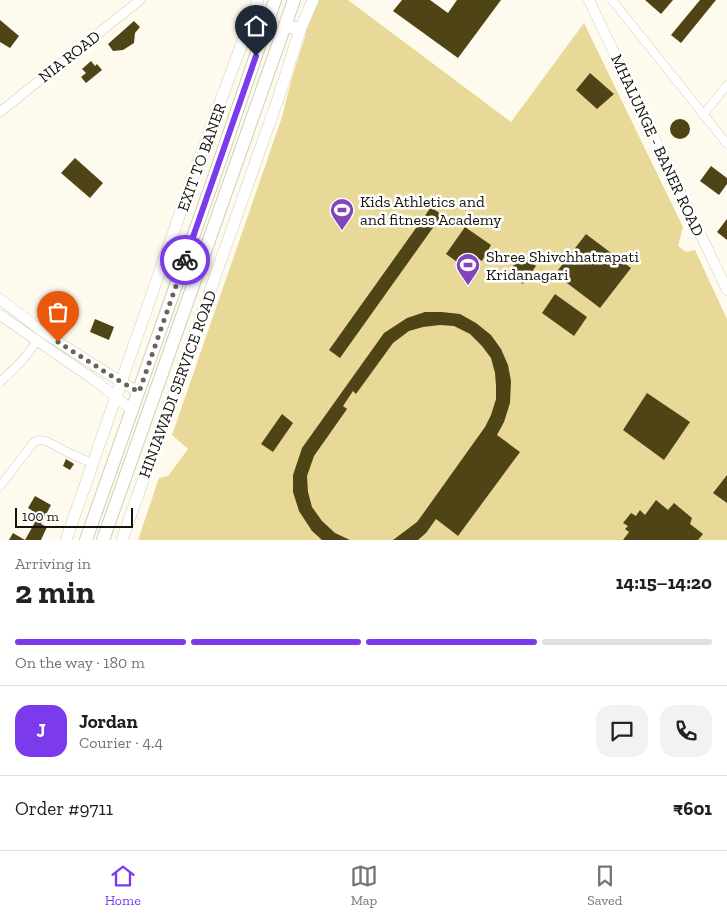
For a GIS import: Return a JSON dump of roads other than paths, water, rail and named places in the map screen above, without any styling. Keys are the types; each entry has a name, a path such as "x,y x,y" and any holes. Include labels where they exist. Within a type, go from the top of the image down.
{"highway":[{"path":"86,540 218,169 275,0"},
{"path":"103,540 294,0"},
{"path":"286,25 300,30"}],"main road":[{"name":"EXIT TO BANER","path":"66,540 198,162 258,0"},
{"name":"HINJAWADI SERVICE ROAD","path":"122,540 279,96 300,30 313,0"},
{"name":"MHALUNGE - BANER ROAD","path":"590,0 727,290"},
{"path":"0,299 43,332 139,392"},
{"path":"0,315 97,382 132,410"},
{"path":"180,323 196,330"}],"street":[{"name":"NIA ROAD","path":"0,112 140,0"},
{"path":"612,0 727,144"},
{"path":"703,115 727,85"},
{"path":"0,382 22,361 38,341"},
{"path":"0,486 34,442 40,440 46,441 92,464"}],"place":[{"name":"Kids Athletics and and fitness Academy","path":"342,231"},
{"name":"Shree Shivchhatrapati Kridanagari","path":"468,286"}]}
